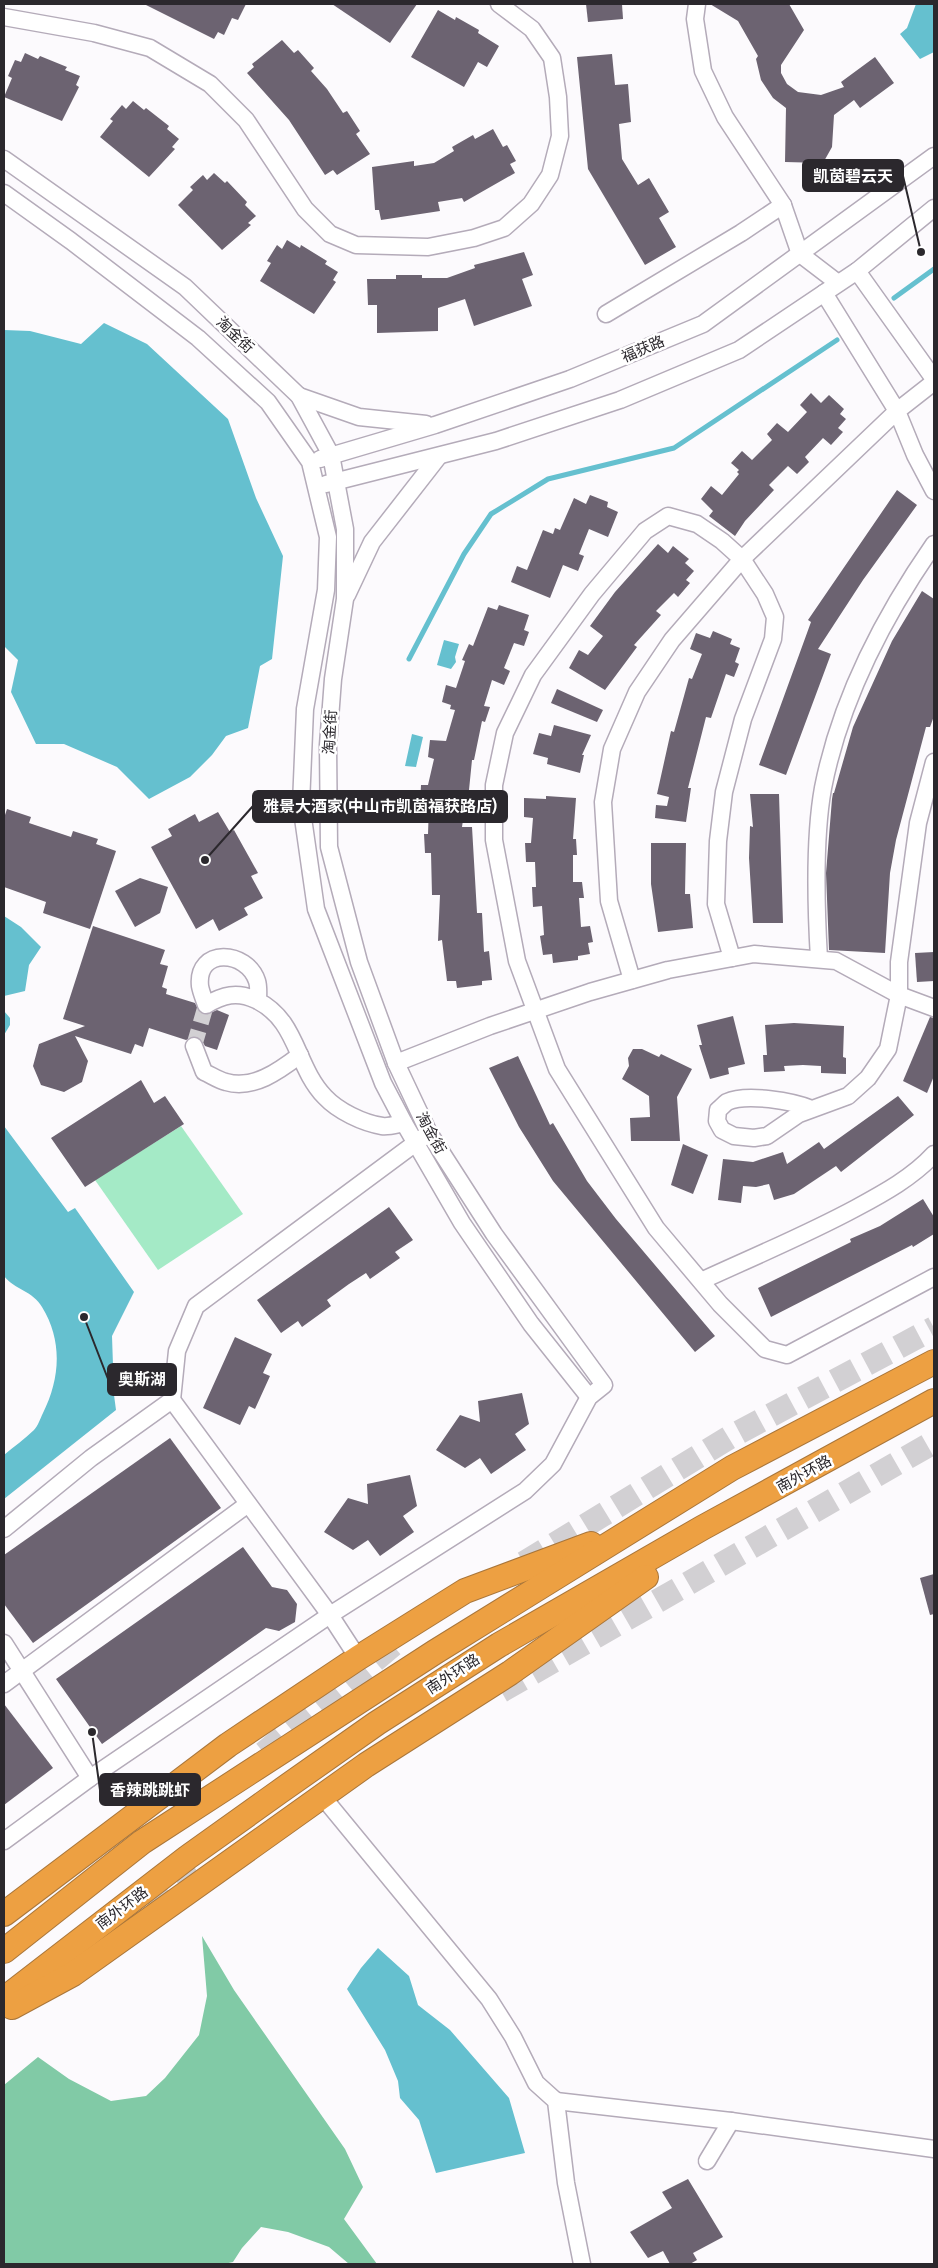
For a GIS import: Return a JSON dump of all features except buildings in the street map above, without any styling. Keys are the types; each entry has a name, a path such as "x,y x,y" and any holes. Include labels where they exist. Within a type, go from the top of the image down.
{"highway":[{"name":"南外环路","path":"4,1951 142,1842 435,1652 732,1468 934,1362"},
{"name":"南外环路","path":"4,1999 188,1857 377,1723 499,1645 702,1528 934,1401"},
{"path":"4,1914 228,1746 358,1658 465,1591 639,1526"},
{"path":"4,2011 73,1974 322,1796 510,1672 648,1576 702,1528"}],"street":[{"path":"4,17 94,33 150,48 210,84 246,120 305,209 330,234 356,245 419,247 474,238 504,228 531,204 550,175 560,136 558,97 552,58 532,29 499,4"},
{"path":"696,4 695,19 703,71 725,117 783,205 800,254 838,283"},
{"name":"福获路","path":"310,462 436,425 570,379 703,324 934,156"},
{"name":"淘金街","path":"4,159 185,287 299,396 331,455 345,529 345,599 333,679 328,745 329,847 359,962 422,1138 604,1385 590,1397"},
{"name":"淘金街","path":"4,193 70,240 198,338 268,402 310,462"},
{"path":"606,314 741,233 783,205"},
{"path":"316,487 496,441 620,400 739,350 857,271 934,208"},
{"path":"632,980 609,901 603,802 612,749 638,692 672,640 742,559 897,410 934,380 857,271"},
{"path":"824,293 897,410 915,455 934,491"},
{"path":"299,396 359,417 436,425"},
{"path":"345,599 372,542 439,456"},
{"path":"4,1841 90,1778 330,1615 525,1491 553,1464 590,1397 531,1324 462,1223 422,1138 404,1123 373,1059 316,909 301,804 305,709 326,590 328,537 310,462"},
{"path":"732,958 716,904 718,841 724,792 743,719 773,639 775,617 765,594 742,559 722,541 697,524 668,516 645,531 592,594 533,675 505,733 494,785 494,840 517,961 557,1069 595,1133 656,1228 720,1304 765,1349 787,1355 934,1277"},
{"path":"819,959 817,924 818,849 823,789 828,770 841,724 862,671 887,618 934,544"},
{"path":"812,1109 801,1104 770,1099 746,1099 727,1102 718,1110 717,1121 722,1130 734,1136 754,1138 767,1136 799,1114 848,1096 868,1078 888,1049 899,995 899,962 918,823 934,762"},
{"path":"396,1063 490,1026 590,992 668,970 754,954 836,961 899,995 934,1008"},
{"path":"258,1001 271,1007 290,1032 300,1055 325,1097 354,1117 383,1126 404,1123"},
{"path":"194,1046 204,1072 227,1082 254,1082 276,1073 300,1055"},
{"path":"358,1658 330,1615 172,1400 177,1351 196,1306 422,1138"},
{"path":"701,1281 816,1229 873,1199 922,1168 934,1154"},
{"path":"4,1529 91,1458 172,1400"},
{"path":"4,1684 248,1504"},
{"path":"4,1643 90,1778"},
{"path":"322,1796 489,1999 513,2037 536,2083 556,2101 731,2121 934,2149"},
{"path":"556,2101 566,2183 582,2264"},
{"path":"707,2161 731,2121"}],"green space":[{"path":"181,1126 243,1214 158,1270 95,1180"},
{"path":"202,1936 234,1990 345,2149 363,2187 344,2219 377,2264 349,2264 329,2247 288,2232 261,2227 242,2248 233,2262 224,2264 4,2264 4,2085 38,2057 69,2079 111,2101 146,2096 165,2078 199,2035 207,1996"}],"water":[{"path":"916,4 934,4 934,52 920,59 900,34 907,28"},
{"path":"104,323 147,344 228,419 256,498 283,556 272,659 260,666 248,728 226,736 212,755 190,777 149,799 117,767 64,744 36,744 11,692 18,660 4,646 4,330 30,331 81,344"},
{"path":"444,640 459,644 455,657 456,662 451,669 437,665"},
{"path":"412,734 423,737 416,767 405,766"},
{"path":"4,916 21,927 41,947 29,965 25,991 4,996"},
{"path":"4,1011 10,1018 10,1025 4,1035"},
{"path":"4,1126 68,1212 75,1208 134,1292 112,1336 116,1410 4,1499 4,1455 38,1424 53,1387 57,1360 53,1333 42,1307 34,1297 8,1281 4,1276"},
{"path":"378,1948 409,1976 418,2005 450,2030 509,2098 525,2153 436,2173 419,2120 400,2098 398,2081 385,2050 347,1989"}],"waterway":[{"path":"894,298 934,269"},
{"path":"409,659 464,554 491,514 548,479 674,448 837,340"}],"tunnel":[{"path":"194,1046 206,1005"},
{"path":"524,1563 730,1437 934,1328"},
{"path":"501,1691 934,1442"},
{"path":"264,1753 394,1644"},
{"path":"117,1922 198,1873"}],"place":[{"name":"凯茵碧云天","path":"921,252"},
{"name":"雅景大酒家(中山市凯茵福获路店)","path":"205,860"},
{"name":"奥斯湖","path":"84,1317"},
{"name":"香辣跳跳虾","path":"92,1732"}]}
